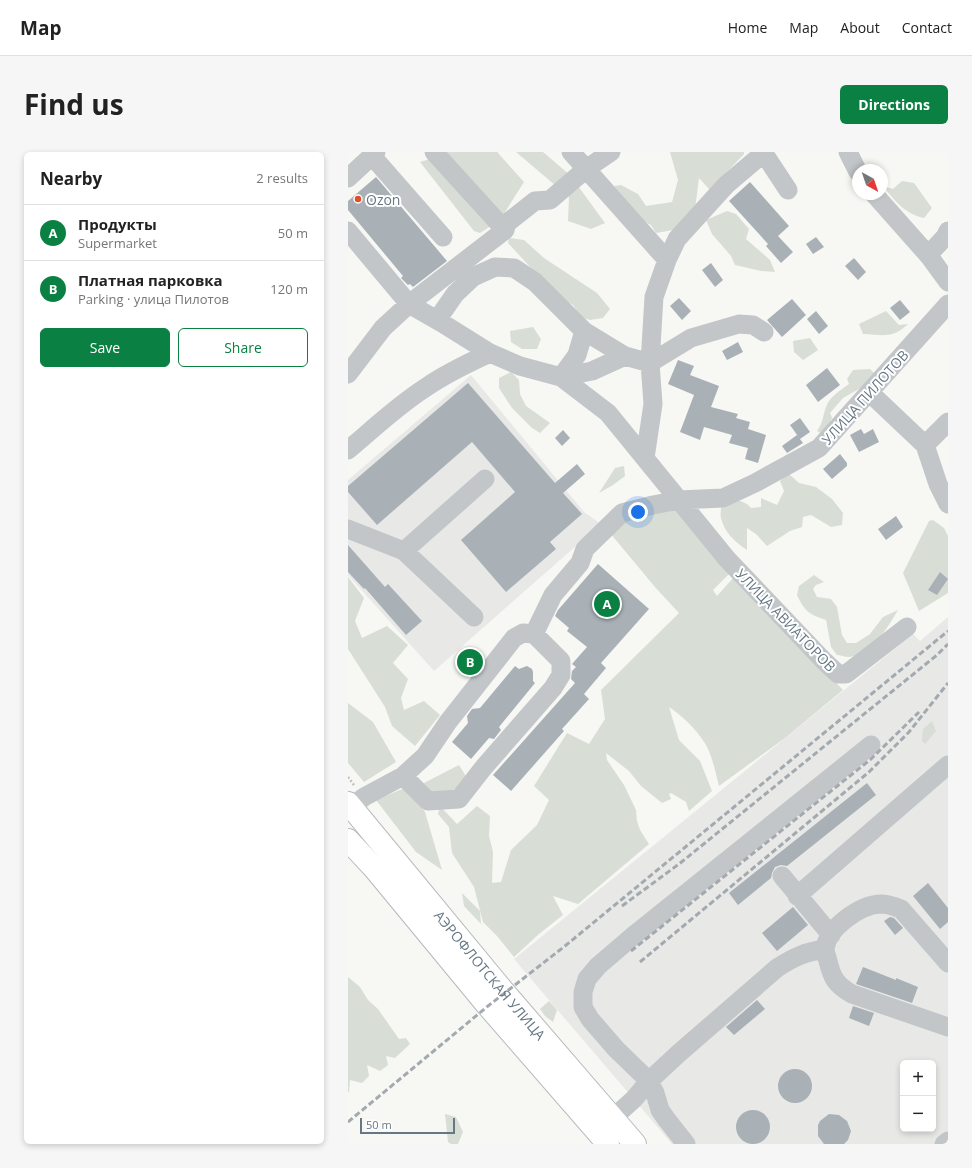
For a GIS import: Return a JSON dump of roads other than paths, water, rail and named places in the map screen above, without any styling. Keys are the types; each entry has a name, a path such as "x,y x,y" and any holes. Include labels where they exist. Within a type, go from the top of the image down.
{"main road":[{"name":"АЭРОФЛОТСКАЯ УЛИЦА","path":"350,805 504,992 635,1144"},
{"name":"АЭРОФЛОТСКАЯ УЛИЦА","path":"348,840 375,869 483,1000 608,1144"}],"street":[{"path":"434,152 505,230"},
{"path":"571,152 667,260"},
{"path":"348,374 383,328 408,304 505,230 508,222 535,201 550,200 586,169 611,152"},
{"path":"645,458 653,404 650,363 654,297 667,260 677,239 726,185 764,152 788,190"},
{"path":"848,152 854,164"},
{"path":"348,178 367,156 443,237"},
{"path":"879,200 928,255 948,282"},
{"path":"348,231 408,304 490,353 520,366 561,377 608,413 679,500"},
{"path":"928,255 945,237 948,231"},
{"path":"437,320 455,294 473,277 495,268 514,268 535,282 584,331 625,356 650,363 691,338 739,324 753,325 764,332"},
{"name":"УЛИЦА ПИЛОТОВ","path":"534,634 553,595 580,563 585,550 622,513 653,504 679,500 723,498 755,483 819,448 948,304"},
{"path":"561,377 577,355 584,331"},
{"path":"348,450 392,412 425,387 490,353"},
{"path":"561,377 592,371 625,356"},
{"path":"869,392 926,445 938,484 948,504"},
{"path":"926,445 948,422"},
{"path":"404,551 485,479"},
{"name":"УЛИЦА АВИАТОРОВ","path":"679,500 727,559 838,674 846,674 907,627"},
{"path":"348,529 404,551 474,617"},
{"path":"350,805 403,776 425,756 448,722 514,638 523,633 534,634 561,661 561,675 553,688 484,767 459,799 428,801 403,776"},
{"path":"686,1144 660,1110 655,1093 649,1081 590,1019 583,1007 583,992 587,979 598,966 619,947 871,745"},
{"path":"797,896 948,765"},
{"path":"782,876 828,942 831,972 840,988 852,994 948,1027"},
{"path":"613,1118 634,1099 649,1081 777,968 793,958 812,951 828,942 840,923 851,914 863,908 878,904 892,905 901,909 944,951"},
{"path":"944,1144 948,1141"}],"railway":[{"path":"348,1122 488,1006 565,946 948,631"},
{"path":"622,906 679,864 937,655 948,644"},
{"path":"640,962 869,772 909,732 948,683"},
{"path":"631,951 871,759 919,712"}],"place":[{"name":"Ozon","path":"358,199"},
{"name":"Продукты","path":"607,604"},
{"name":"Платная парковка","path":"470,662"}]}
